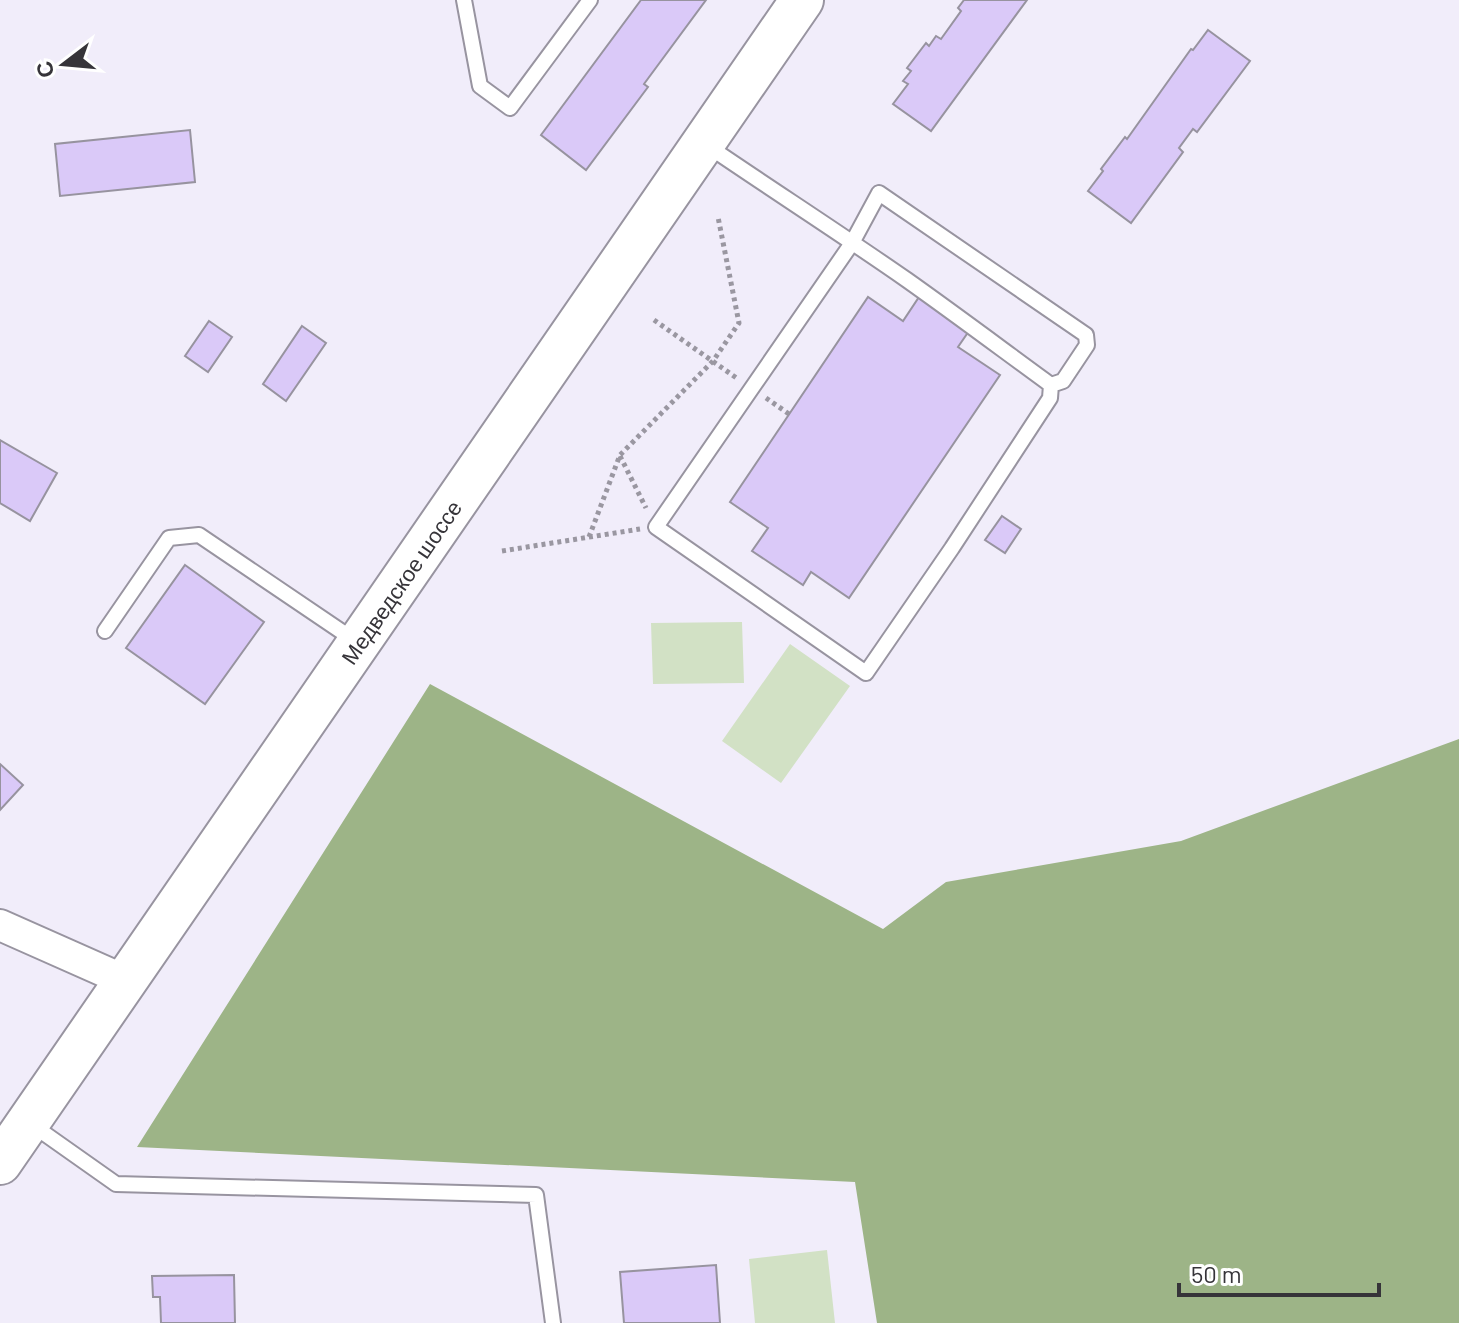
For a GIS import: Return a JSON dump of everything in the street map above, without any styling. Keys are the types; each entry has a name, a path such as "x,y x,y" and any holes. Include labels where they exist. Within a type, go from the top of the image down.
{"main road":[{"name":"Медведское шоссе","path":"0,1163 802,0"}],"street":[{"path":"0,925 124,980"}],"lane":[{"path":"464,0 480,86 510,108 590,0"},
{"path":"703,142 852,243 1051,385"},
{"path":"879,193 1086,335 1087,345 1063,381 1051,385 1050,398 866,673 656,527 852,243 879,193"},
{"path":"105,631 169,538 199,535 358,643"},
{"path":"28,1121 116,1184 536,1195 553,1323"}],"path":[{"path":"589,537 620,455 713,361 739,323 718,217"},
{"path":"654,320 789,414"},
{"path":"502,551 656,527 620,455"}],"green space":[{"path":"742,622 744,683 653,684 651,623"},
{"path":"790,644 850,686 781,783 722,741"},
{"path":"430,684 883,929 946,882 1181,841 1459,739 1459,1323 877,1323 855,1182 137,1147"},
{"path":"827,1250 835,1323 755,1323 749,1259"}],"building":[{"path":"641,0 706,0 644,84 648,87 586,170 541,135"},
{"path":"964,0 1027,0 931,131 893,104 908,84 903,81 911,71 907,68 926,43 929,46 936,36 941,39 961,11 958,8"},
{"path":"1208,30 1250,61 1197,132 1193,129 1179,148 1183,152 1131,223 1088,191 1103,171 1101,169"},
{"path":"190,130 195,182 60,196 55,144"},
{"path":"921,294 971,328 958,347 1000,375 849,598 811,572 803,585 752,551 768,528 730,502 868,297 903,321"},
{"path":"209,321 232,337 208,372 185,356"},
{"path":"302,326 326,343 286,401 263,384"},
{"path":"0,440 57,473 30,521 0,503"},
{"path":"1002,516 1021,529 1005,553 985,540"},
{"path":"185,565 264,622 205,704 126,648"},
{"path":"0,764 23,785 0,810"},
{"path":"716,1265 720,1323 624,1323 620,1272"},
{"path":"234,1275 235,1323 161,1323 160,1297 153,1297 152,1276"}]}
